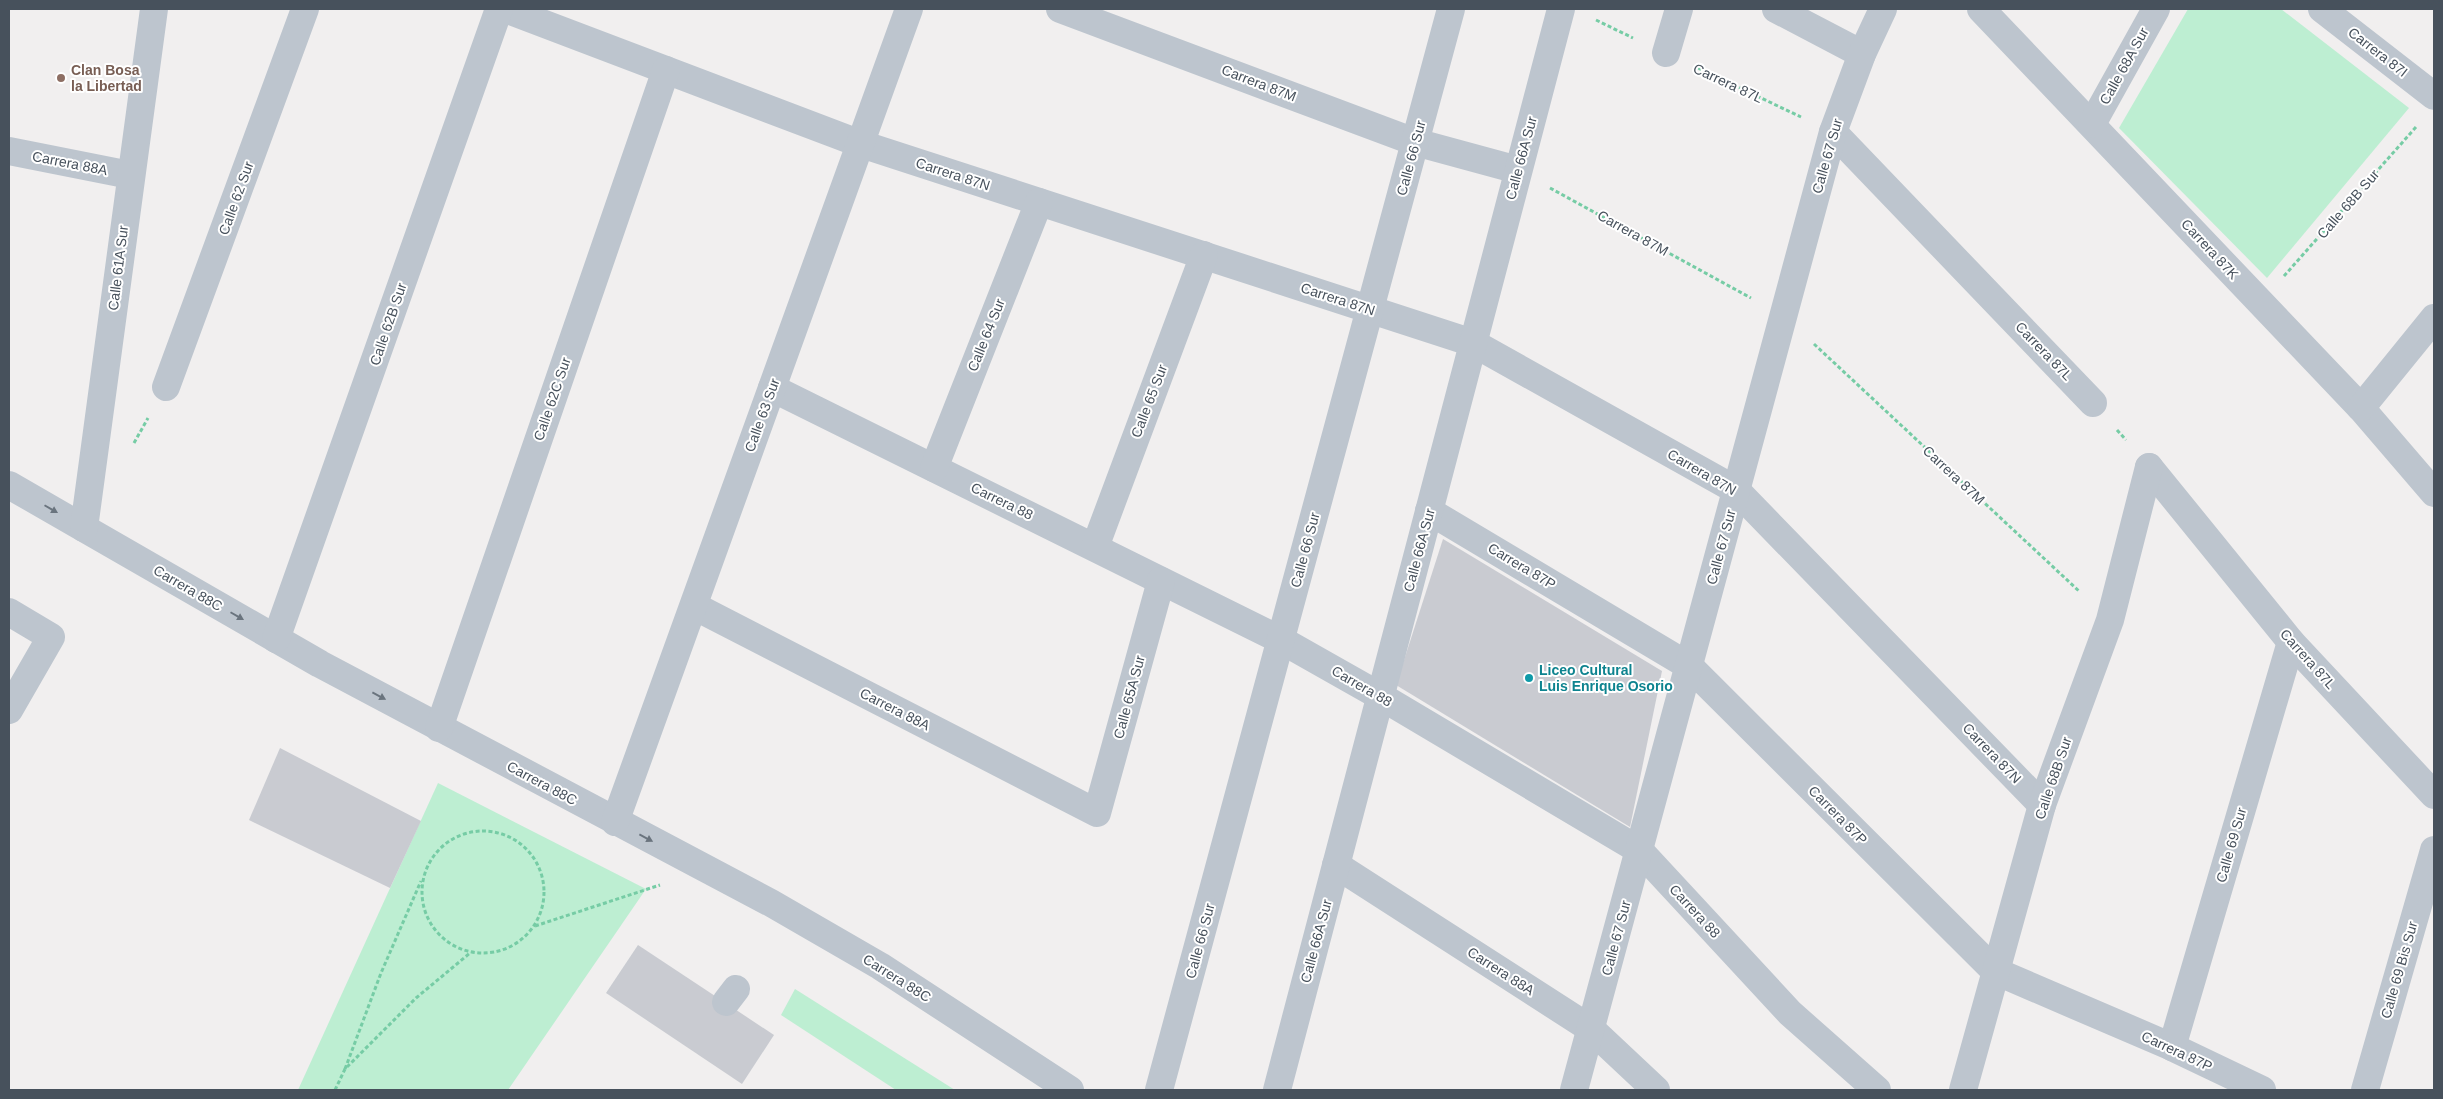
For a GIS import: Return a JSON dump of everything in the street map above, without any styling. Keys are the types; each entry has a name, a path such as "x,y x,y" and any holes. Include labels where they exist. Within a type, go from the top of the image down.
{"street":[{"name":"Calle 61A Sur","path":"84,528 130,174 154,9"},
{"name":"Calle 62 Sur","path":"166,387 306,9"},
{"name":"Calle 62B Sur","path":"276,639 499,9"},
{"name":"Carrera 87N","path":"505,9 861,144 1473,343 1736,490 2042,805"},
{"name":"Calle 63 Sur","path":"615,822 909,9"},
{"name":"Carrera 87M","path":"1060,9 1415,142 1518,170"},
{"name":"Calle 66 Sur","path":"1159,1090 1451,9"},
{"name":"Calle 66A Sur","path":"1277,1090 1561,9"},
{"path":"1666,53 1679,9"},
{"path":"1776,9 1862,54"},
{"name":"Calle 67 Sur","path":"1574,1090 1833,132 1862,54 1883,9"},
{"name":"Carrera 87K","path":"1981,9 2361,408 2434,493"},
{"name":"Calle 68A Sur","path":"2092,124 2156,9"},
{"name":"Carrera 87I","path":"2322,9 2434,96"},
{"name":"Calle 62C Sur","path":"439,728 666,70"},
{"name":"Carrera 87L","path":"1833,132 2094,403"},
{"name":"Carrera 88A","path":"9,151 130,174"},
{"name":"Calle 64 Sur","path":"934,468 1039,202"},
{"name":"Calle 65 Sur","path":"1095,547 1204,256"},
{"path":"2361,408 2434,318"},
{"name":"Carrera 88","path":"772,388 1281,640 1380,696 1639,850 1790,1013 1878,1090"},
{"name":"Carrera 87L","path":"2149,467 2291,642 2434,796"},
{"name":"Calle 68B Sur","path":"1963,1090 2042,805 2110,620 2149,467"},
{"name":"Carrera 88C","path":"9,485 276,639 615,822 771,903 880,966 1070,1090"},
{"name":"Carrera 87P","path":"1429,511 1689,666 1995,971 2172,1047 2262,1090"},
{"name":"Calle 65A Sur","path":"1097,813 1161,581"},
{"name":"Carrera 88A","path":"694,606 1097,813"},
{"path":"9,612 51,637 9,710"},
{"name":"Calle 69 Sur","path":"2172,1047 2291,642"},
{"name":"Calle 69 Bis Sur","path":"2365,1090 2434,850"},
{"name":"Carrera 88A","path":"1336,865 1591,1029 1656,1090"}],"path":[{"name":"Carrera 87L","path":"1590,17 1833,132"},
{"name":"Calle 68B Sur","path":"2261,303 2421,120"},
{"name":"Carrera 87M","path":"1518,170 1783,316 2110,620"},
{"path":"2094,403 2149,467"},
{"path":"335,1090 345,1069 380,973 427,867 437,850 453,837 473,830 493,831 513,838 528,850 539,867 544,887 543,907 535,926 522,940 506,949 489,953 471,952 453,946 439,935 429,920 423,902 422,884 427,867"},
{"path":"535,926 646,889 709,871"},
{"path":"345,1069 416,998 471,952"}],"green space":[{"path":"2188,9 2281,9 2409,108 2267,278 2119,128"},
{"path":"438,783 646,889 508,1090 298,1090"},
{"path":"795,989 955,1090 896,1090 781,1015"}],"building":[{"name":"Liceo Cultural Luis Enrique Osorio","path":"1443,539 1662,671 1630,827 1396,685"},
{"path":"280,748 421,821 390,888 249,820"},
{"path":"638,945 774,1035 742,1084 606,993"}],"place":[{"name":"Clan Bosa la Libertad","path":"61,78"},
{"name":"Liceo Cultural Luis Enrique Osorio","path":"1529,678"}]}
